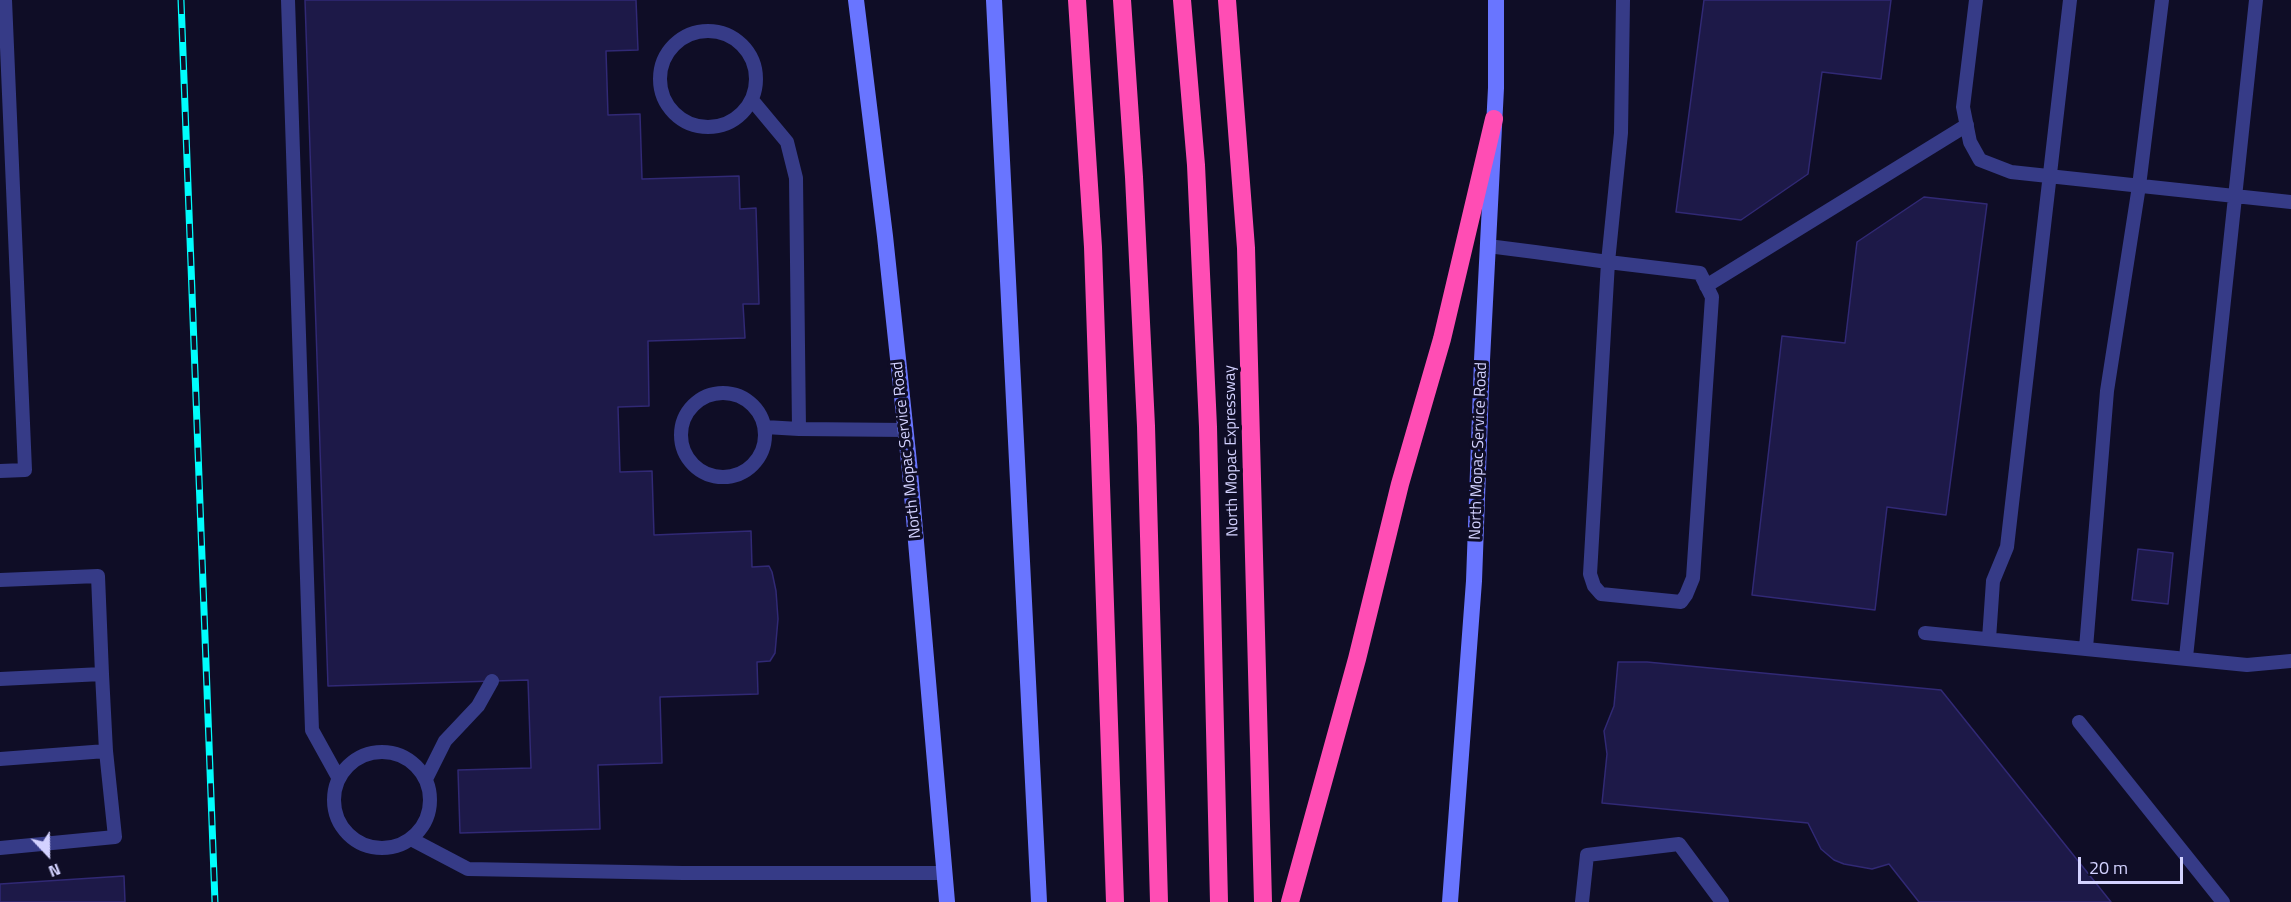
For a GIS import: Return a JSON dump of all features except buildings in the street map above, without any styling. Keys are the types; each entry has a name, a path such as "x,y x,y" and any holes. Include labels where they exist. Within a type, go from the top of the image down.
{"highway":[{"path":"1077,0 1093,247 1115,902"},
{"path":"1122,0 1134,177 1146,426 1159,902"},
{"path":"1182,0 1196,165 1207,415 1219,902"},
{"name":"North Mopac Expressway","path":"1227,0 1246,248 1263,902"},
{"path":"1290,902 1357,659 1400,484 1442,339 1494,119"}],"main road":[{"name":"North Mopac Service Road","path":"856,0 883,214 906,430 947,902"},
{"path":"994,0 1039,902"},
{"name":"North Mopac Service Road","path":"1450,902 1474,580 1494,119 1496,0"}],"lane":[{"path":"0,471 25,470 4,0"},
{"path":"288,0 312,730 338,777"},
{"path":"1488,246 1608,262 1700,273 1712,297 1693,578 1681,602 1601,594 1594,586 1590,574 1608,262 1621,133 1623,0"},
{"path":"1977,0 1963,107 1970,142 1980,160 2011,172 2291,202"},
{"path":"1989,639 1993,581 2007,546 2070,0"},
{"path":"2086,648 2107,391 2139,186 2162,0"},
{"path":"2186,657 2256,0"},
{"path":"709,30 726,33 740,41 751,54 757,70 757,85 752,100 743,112 730,122 715,127 700,126 685,121 673,112 664,99 660,84 661,69 667,53 678,41 693,33 709,30"},
{"path":"752,100 787,142 796,178 799,429"},
{"path":"1706,286 1967,125"},
{"path":"724,392 739,395 752,402 761,414 765,427 766,441 754,465 743,473 730,477 717,477 698,469 685,454 681,441 681,427 687,413 696,402 709,394 724,392"},
{"path":"765,427 906,430"},
{"path":"0,580 98,576 106,751 115,837 0,848"},
{"path":"1925,633 2186,657 2247,665 2291,661"},
{"path":"0,679 102,674"},
{"path":"426,779 445,741 478,706 492,681"},
{"path":"2079,722 2223,902"},
{"path":"0,759 106,751"},
{"path":"375,752 390,752 405,757 417,766 426,779 430,794 429,811 423,826 411,839 396,847 379,849 363,845 349,836 338,823 333,807 333,792 338,777 360,756 375,752"},
{"path":"411,839 468,869 683,873 944,873"},
{"path":"1582,902 1587,855 1679,844 1722,902"}],"railway":[{"path":"181,0 215,902"}]}
